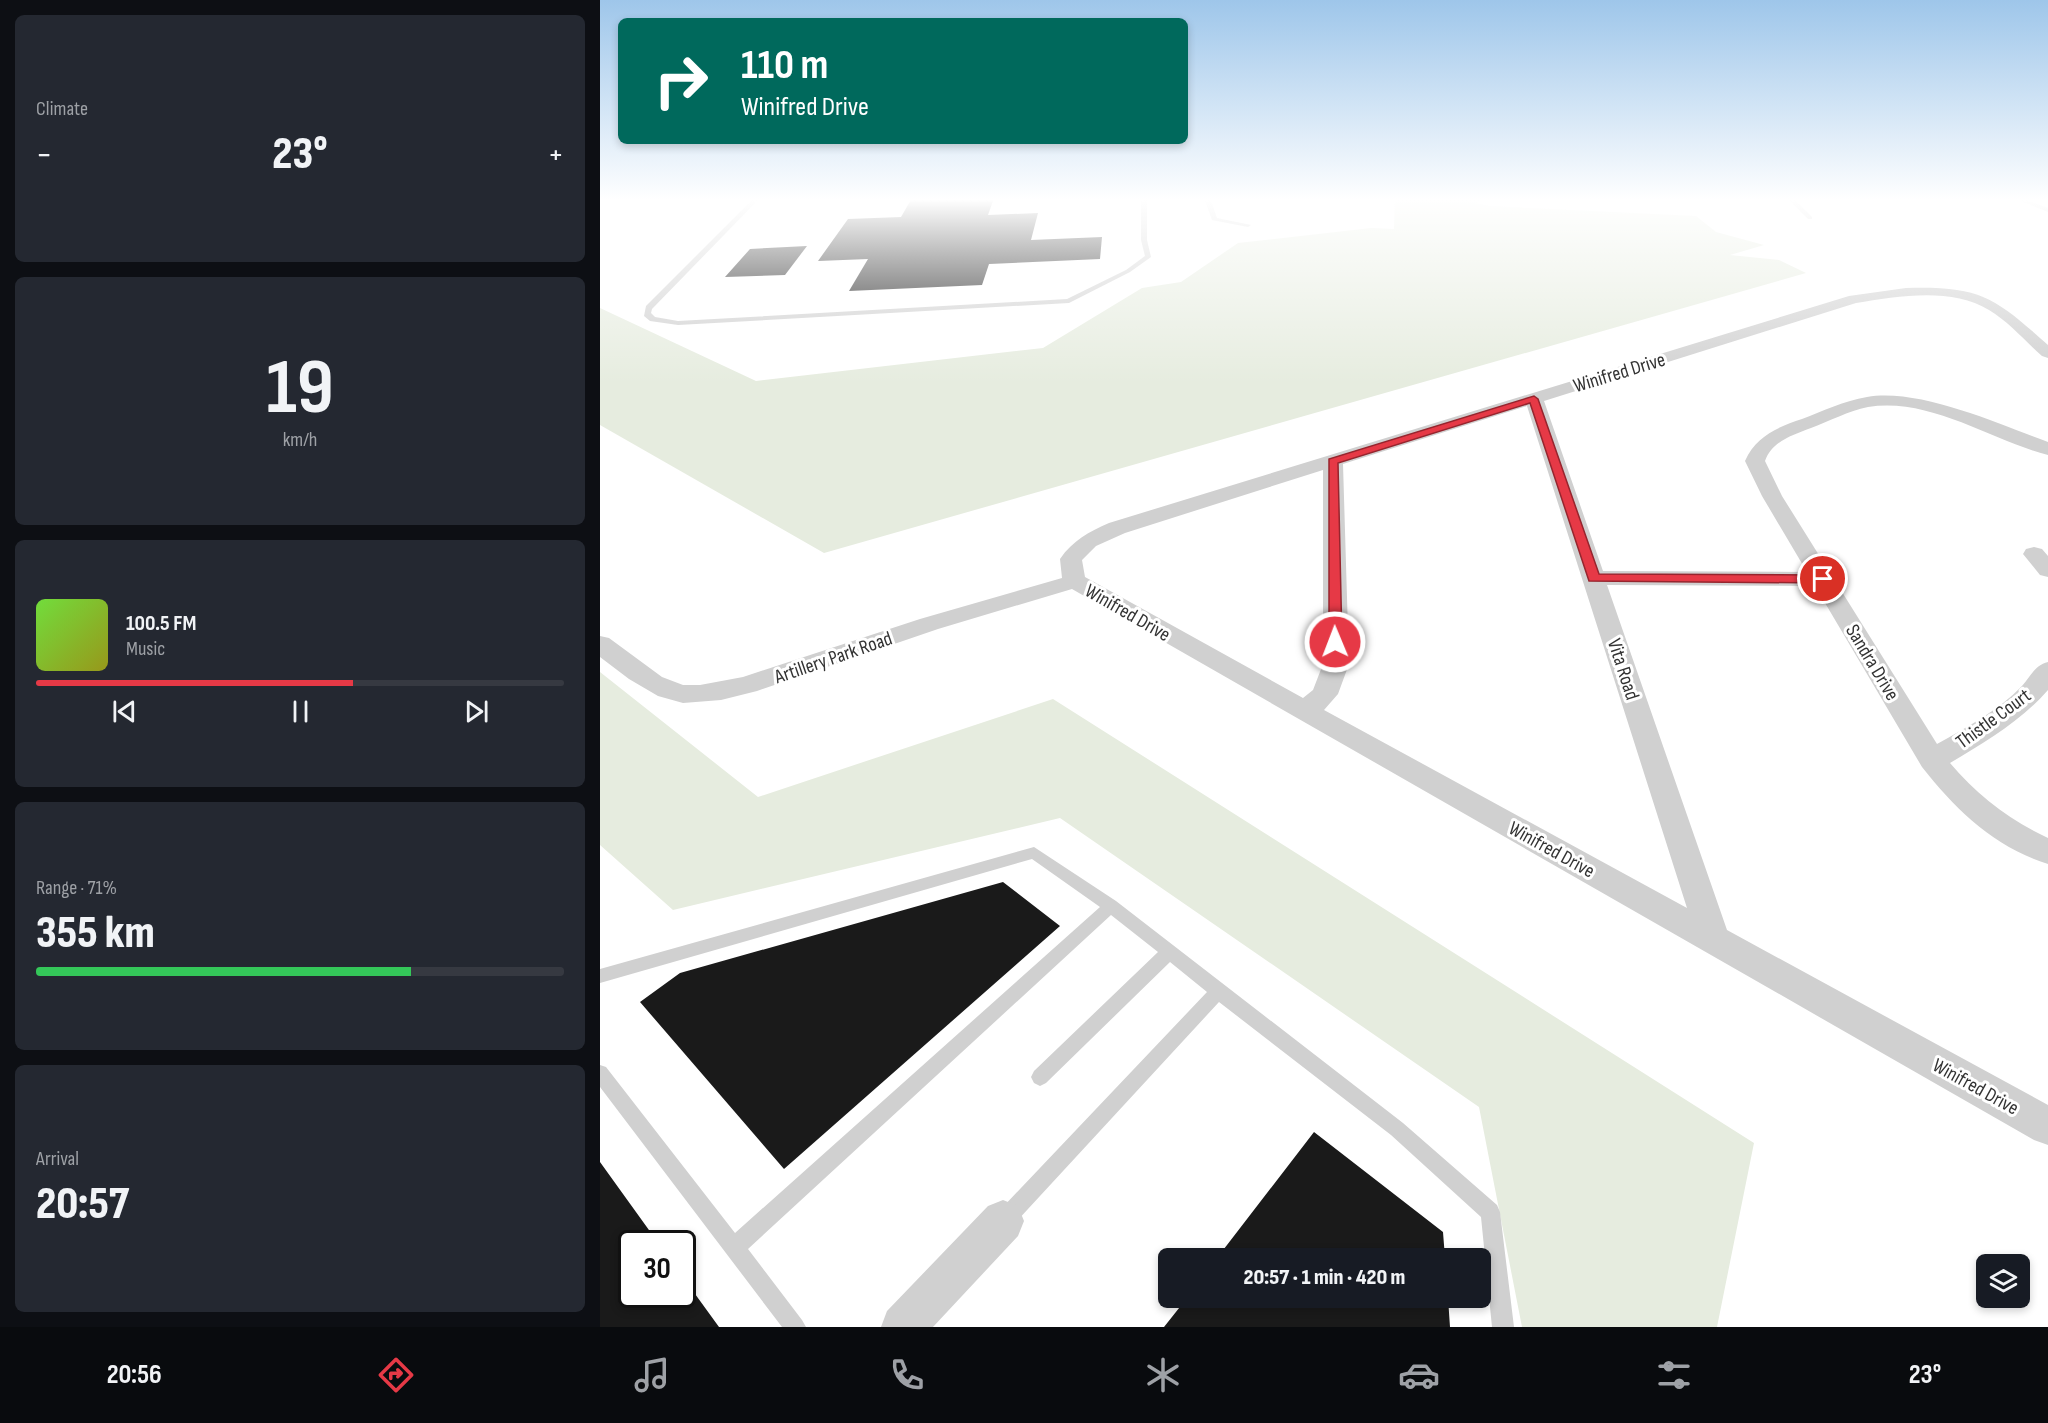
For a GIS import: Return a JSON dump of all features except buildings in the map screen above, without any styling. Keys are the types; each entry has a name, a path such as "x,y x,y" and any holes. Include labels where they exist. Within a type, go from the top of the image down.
{"street":[{"name":"Winifred Drive","path":"2048,353 1987,302 1942,293 1880,294 1854,299 1100,535 1088,541 1071,560 1076,581 1091,592 2048,1126"},
{"name":"Vita Road","path":"1534,399 1714,940"},
{"name":"Sandra Drive","path":"2048,449 1918,405 1877,401 1859,404 1768,441 1758,450 1755,461 1757,470 1932,760 1959,795 1979,813 2004,831 2048,852"},
{"path":"1305,712 1325,694 1336,664 1333,461"},
{"path":"1594,578 1823,579"},
{"name":"Artillery Park Road","path":"600,644 654,686 671,693 694,695 723,692 760,682 929,624 1076,581"},
{"name":"Thistle Court","path":"1932,760 1979,732 2021,701 2048,670"},
{"path":"903,1327 1003,1221"}],"lane":[{"path":"696,260 649,308 647,314 653,319 678,322 1069,301 1089,293 1145,260"},
{"path":"600,976 1034,853 1111,906 1397,1129 1491,1212 1503,1327"},
{"path":"734,1248 1111,906"},
{"path":"1040,1077 1168,952"},
{"path":"1003,1221 1218,991"},
{"path":"600,1073 795,1327"}],"shaded area":[{"path":"1213,260 1778,260 1806,273 824,553 600,425 600,308 756,381 1043,348 1142,288 1181,282"},
{"path":"600,672 758,797 1053,699 1754,1143 1717,1327 1522,1327 1479,1107 1060,818 673,910 600,845"}],"route":[{"path":"1335,642 1333,461 1534,399 1594,578 1823,579"}]}
